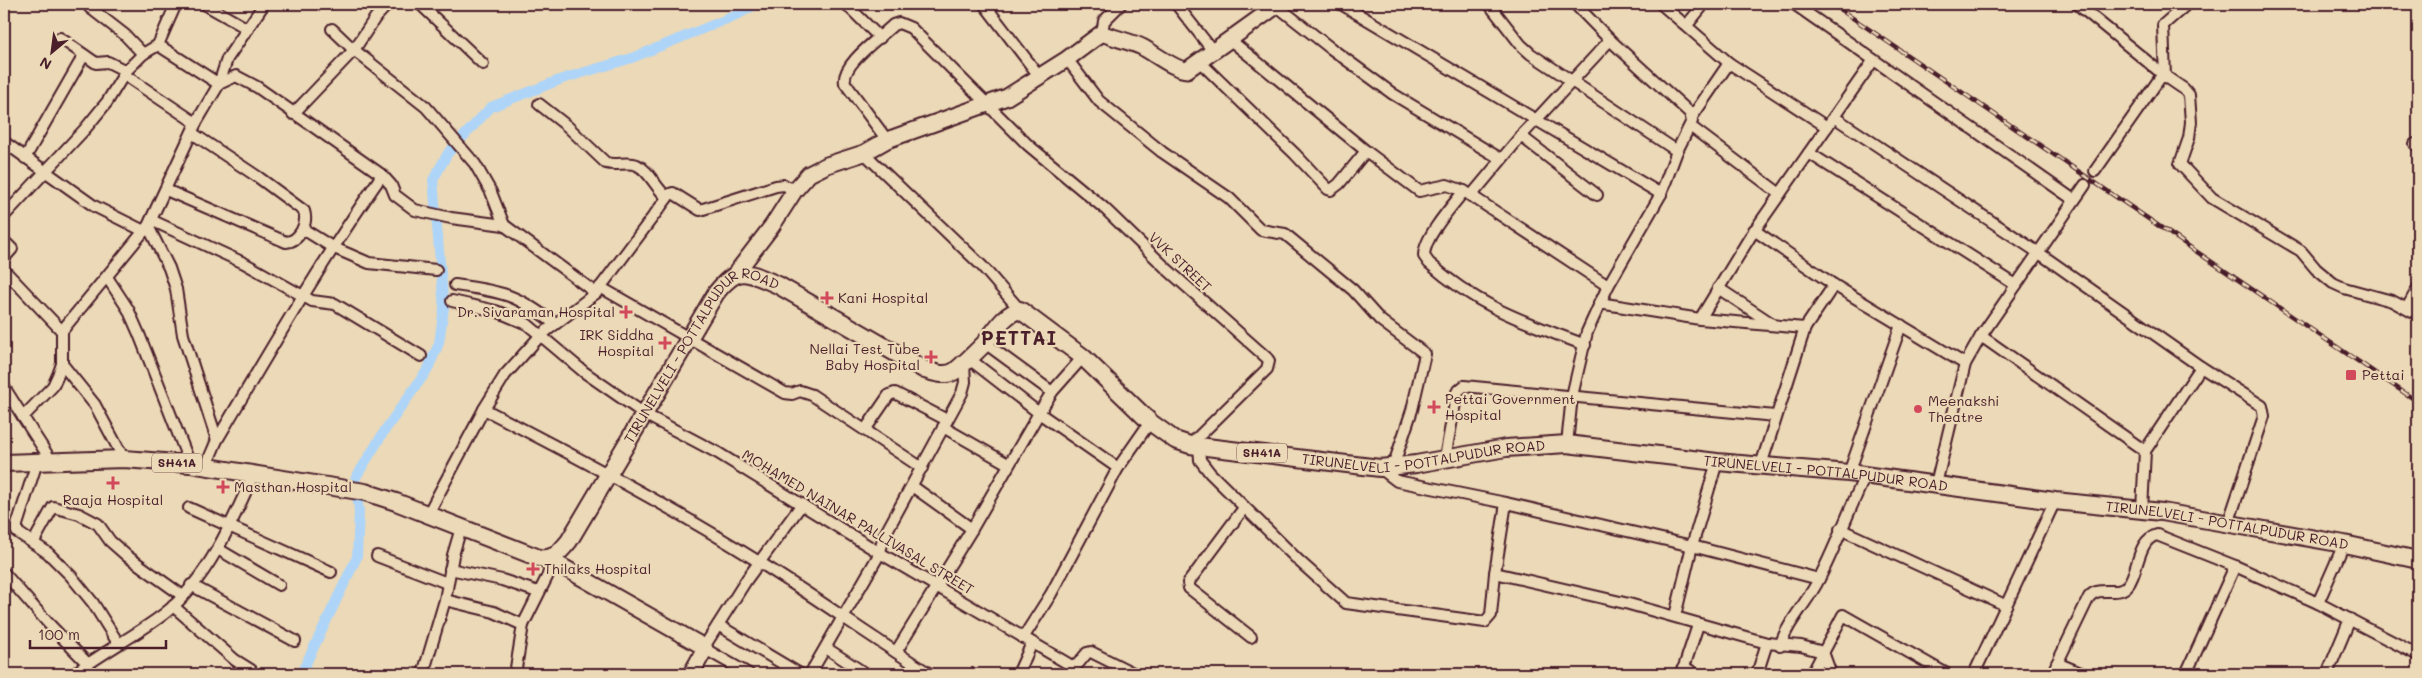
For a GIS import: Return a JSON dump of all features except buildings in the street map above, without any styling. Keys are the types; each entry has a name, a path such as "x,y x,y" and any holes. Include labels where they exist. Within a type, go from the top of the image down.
{"main road":[{"name":"TIRUNELVELI - POTTALPUDUR ROAD","path":"550,558 561,551 569,541 608,472 646,415 716,294 728,278 736,273 753,275 778,286 925,370 950,374 985,343 1002,320 1013,311 1020,310 1083,358 1150,422 1175,440 1194,446 1386,467 1506,448 1568,444 1717,462 1857,474 2055,501 2142,510 2344,544 2418,560"},
{"name":"SH41A","path":"4,463 124,460 198,465 254,473 357,491 428,514 539,558 550,558"}],"street":[{"path":"4,216 85,129 107,102 125,73 143,54 158,46 176,4"},
{"path":"204,4 248,29"},
{"path":"23,417 53,386 62,364 62,331 148,226 196,123 219,84 227,59 264,4"},
{"path":"293,114 354,50 375,18 388,4"},
{"path":"420,4 483,64"},
{"path":"846,4 880,38"},
{"path":"984,4 1040,77"},
{"path":"736,273 772,226 795,190 816,170 864,153 888,140 1007,97 1067,59 1102,33 1104,21 1121,4"},
{"path":"1176,4 1213,51"},
{"path":"1341,4 1661,194"},
{"path":"1489,4 1521,45 1571,82 1677,151"},
{"path":"1575,4 1691,122 1780,194"},
{"path":"1662,4 1729,63 1827,127"},
{"path":"1687,25 1704,4"},
{"path":"1794,4 1805,7 1873,60 2074,200"},
{"path":"2077,4 2165,76 2184,89 2189,95 2191,122 2189,138 2180,164 2202,187 2232,211 2301,251 2316,269 2333,283 2344,288 2392,301 2418,316"},
{"path":"2165,76 2163,25 2187,4"},
{"path":"1102,33 1106,36 1120,38 1142,47 1179,69 1187,70 1278,5 1329,47 1393,94 1501,159"},
{"path":"89,7 121,31 143,54"},
{"name":"VVK STREET","path":"888,140 845,83 844,78 850,64 894,25 899,23 906,25 1028,145 1104,208 1168,270 1267,358 1269,362 1267,369 1194,446"},
{"path":"332,29 354,50 426,108 464,152 485,181 504,225"},
{"path":"60,38 96,63 108,62 196,123"},
{"path":"1229,39 1366,151 1419,191 1447,185 1468,193 1608,286"},
{"path":"1585,345 1510,317 1480,302 1429,263 1424,256 1424,250 1435,229 1610,40"},
{"path":"158,46 219,84"},
{"path":"25,158 84,55"},
{"path":"1067,59 1099,101 1162,152 1229,198 1261,230 1282,232 1293,240 1353,290 1380,320 1425,354 1412,410 1386,467 1397,481 1506,503 1692,546 1819,579"},
{"path":"1700,319 1754,230 1873,60"},
{"path":"1200,62 1328,189 1331,190 1339,184 1366,151"},
{"path":"1568,444 1572,396 1587,332 1608,286 1661,194 1677,151 1691,122 1729,63"},
{"path":"2095,171 2160,78 2165,76"},
{"path":"219,84 231,77 242,78 382,175 391,185 394,195 415,210 451,218 504,225 598,290 690,338 785,392 792,394 800,391 812,395 922,468"},
{"path":"539,104 567,126 606,163 635,164 641,167 660,192 667,197"},
{"path":"1834,117 2039,253 2201,367 2258,402 2264,412 2228,524"},
{"path":"166,190 286,242 293,240 303,229 306,218 304,211 258,177 192,133"},
{"path":"1521,136 1597,195"},
{"path":"4,142 94,206 244,263 312,301 335,304 421,356"},
{"path":"864,153 982,266 1020,310"},
{"path":"1809,153 2016,285"},
{"path":"107,277 128,309 198,465 218,440 332,247 382,175"},
{"path":"428,514 484,409 516,361 541,335 598,290 667,197 673,193 700,210 776,186 784,185 795,190"},
{"path":"1936,484 1965,364 1981,336 2085,185"},
{"path":"148,226 169,268 176,289 183,335 218,440"},
{"path":"303,229 332,247 374,264 436,270"},
{"path":"1754,230 1834,285 1965,364"},
{"path":"4,241 12,249 4,258"},
{"path":"4,270 62,331"},
{"path":"455,285 515,296 555,324"},
{"path":"1761,465 1804,328 1834,285"},
{"path":"1718,288 1773,324"},
{"path":"2407,308 2418,288"},
{"name":"MOHAMED NAINAR PALLIVASAL STREET","path":"452,300 507,315 524,323 584,372 646,415 718,453 880,553 938,585 1072,666 1077,665 1087,652 1091,652 1135,674"},
{"path":"1600,303 1700,319 1804,328"},
{"path":"1780,646 1785,631 1801,610 1819,579 1840,529 1901,325"},
{"path":"1981,336 2145,450"},
{"path":"985,343 1052,392"},
{"path":"896,652 972,530 1008,464 1052,392 1083,358"},
{"path":"966,361 1118,468"},
{"path":"810,674 880,553 883,538 964,388 966,361"},
{"path":"62,364 95,405 124,460"},
{"path":"2142,510 2145,450 2201,367"},
{"path":"1445,458 1455,399 1460,388 1470,386 1775,416"},
{"path":"4,387 23,417 44,462 17,525 20,535 48,553 78,584 118,643"},
{"path":"865,430 889,395 894,393 1008,464"},
{"path":"484,409 608,472 759,562 930,674"},
{"path":"1018,674 1028,641 1051,594 1118,468 1150,422"},
{"path":"1194,446 1204,465 1244,508 1340,598 1352,606 1485,622 1491,615 1495,573 1506,503"},
{"path":"1675,616 1692,546 1717,462"},
{"path":"74,674 118,643 147,627 174,606 183,596 218,549 254,473"},
{"path":"912,486 972,530"},
{"path":"1974,674 2055,501"},
{"path":"693,673 718,625 759,562 802,504"},
{"path":"33,543 52,507 79,514 98,524 110,541 183,596"},
{"path":"189,508 331,572"},
{"path":"1244,508 1188,583 1189,588 1251,637"},
{"path":"423,674 445,600 450,569 461,528"},
{"path":"1840,529 2005,605"},
{"path":"2052,674 2089,597 2099,590 2119,591 2127,586 2143,549 2153,536 2162,536 2318,603 2418,655"},
{"path":"2318,603 2344,544"},
{"path":"218,549 279,585"},
{"path":"378,556 447,583"},
{"path":"526,674 517,670 523,625 549,571 550,558"},
{"path":"550,558 749,674"},
{"path":"2186,674 2235,566"},
{"path":"450,569 502,580 538,592"},
{"path":"1495,573 1629,604 1767,643 1780,646 1801,646 1823,652"},
{"path":"5,578 88,664"},
{"path":"191,585 295,642"},
{"path":"445,600 494,612 523,625"},
{"path":"174,606 235,660 251,670"},
{"path":"1812,674 1842,615 1947,674"},
{"path":"2327,674 2350,619"},
{"path":"718,625 800,674"},
{"path":"1696,674 1682,670 1698,625"},
{"path":"1757,674 1767,643"},
{"path":"826,648 866,674"},
{"path":"1823,652 1831,674"},
{"path":"2057,662 2083,674"}],"waterway":[{"path":"301,674 357,557 359,511 355,479 385,430 428,369 439,343 444,308 433,180 448,153 491,107 562,79 632,58 739,14 757,4"}],"tunnel":[{"path":"2085,185 2095,171"}],"railway":[{"path":"1832,4 2418,402"}],"place":[{"name":"Kani Hospital","path":"827,298"},
{"name":"Dr. Sivaraman Hospital","path":"626,312"},
{"name":"IRK Siddha Hospital","path":"665,343"},
{"name":"Nellai Test Tube Baby Hospital","path":"931,357"},
{"name":"Pettai","path":"2351,375"},
{"name":"Pettai Government Hospital","path":"1434,407"},
{"name":"Meenakshi Theatre","path":"1918,409"},
{"name":"Raaja Hospital","path":"113,483"},
{"name":"Masthan Hospital","path":"223,487"},
{"name":"Thilaks Hospital","path":"533,569"}],"district":[{"name":"PETTAI","path":"1019,338"}]}
